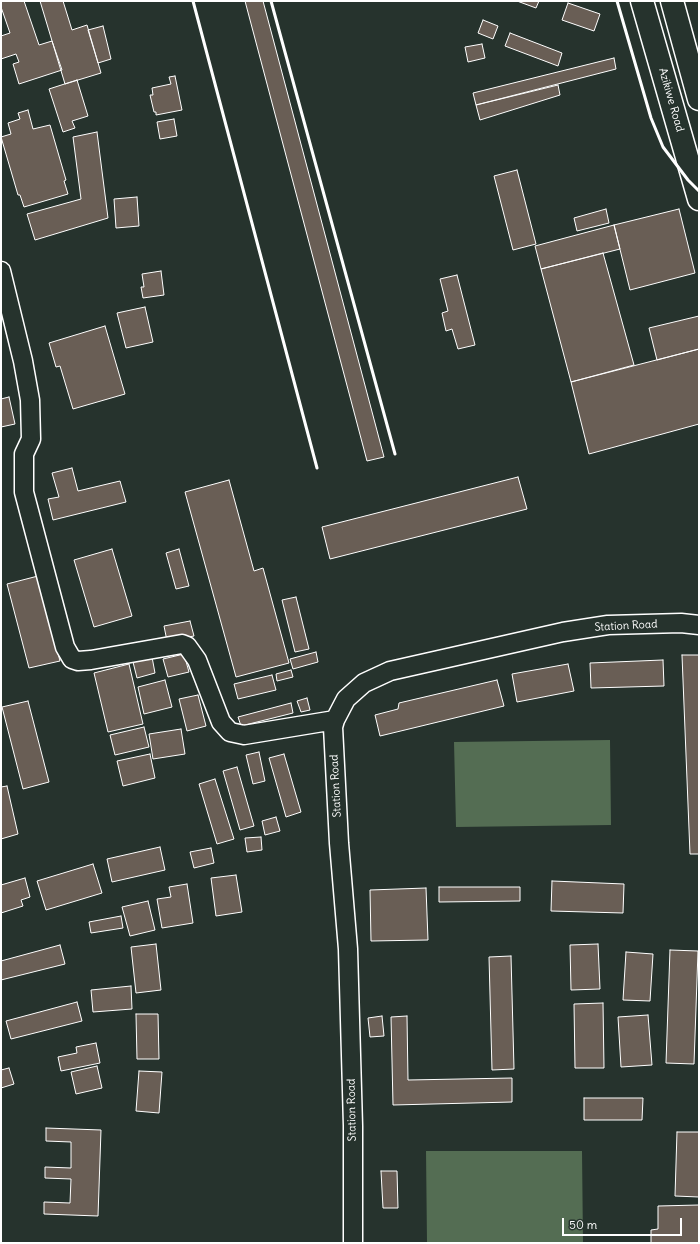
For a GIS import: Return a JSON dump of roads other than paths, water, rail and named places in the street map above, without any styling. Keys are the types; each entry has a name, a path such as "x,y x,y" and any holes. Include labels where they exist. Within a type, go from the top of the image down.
{"main road":[{"name":"Azikiwe Road","path":"642,1 699,199"},
{"path":"672,1 699,99"}],"street":[{"path":"1,271 24,361 30,400 31,438 24,454 24,492 66,647 72,659 78,661 91,660 182,644 187,646 198,660 220,722 230,732 244,734 335,720"},
{"name":"Station Road","path":"353,1243 353,1126 348,949 339,843 333,727 346,699 364,683 390,671 563,632 608,625 681,623 699,625"}],"railway":[{"path":"193,1 317,468"},
{"path":"271,1 395,454"},
{"path":"617,1 651,118 663,147 688,180 699,191"}]}
